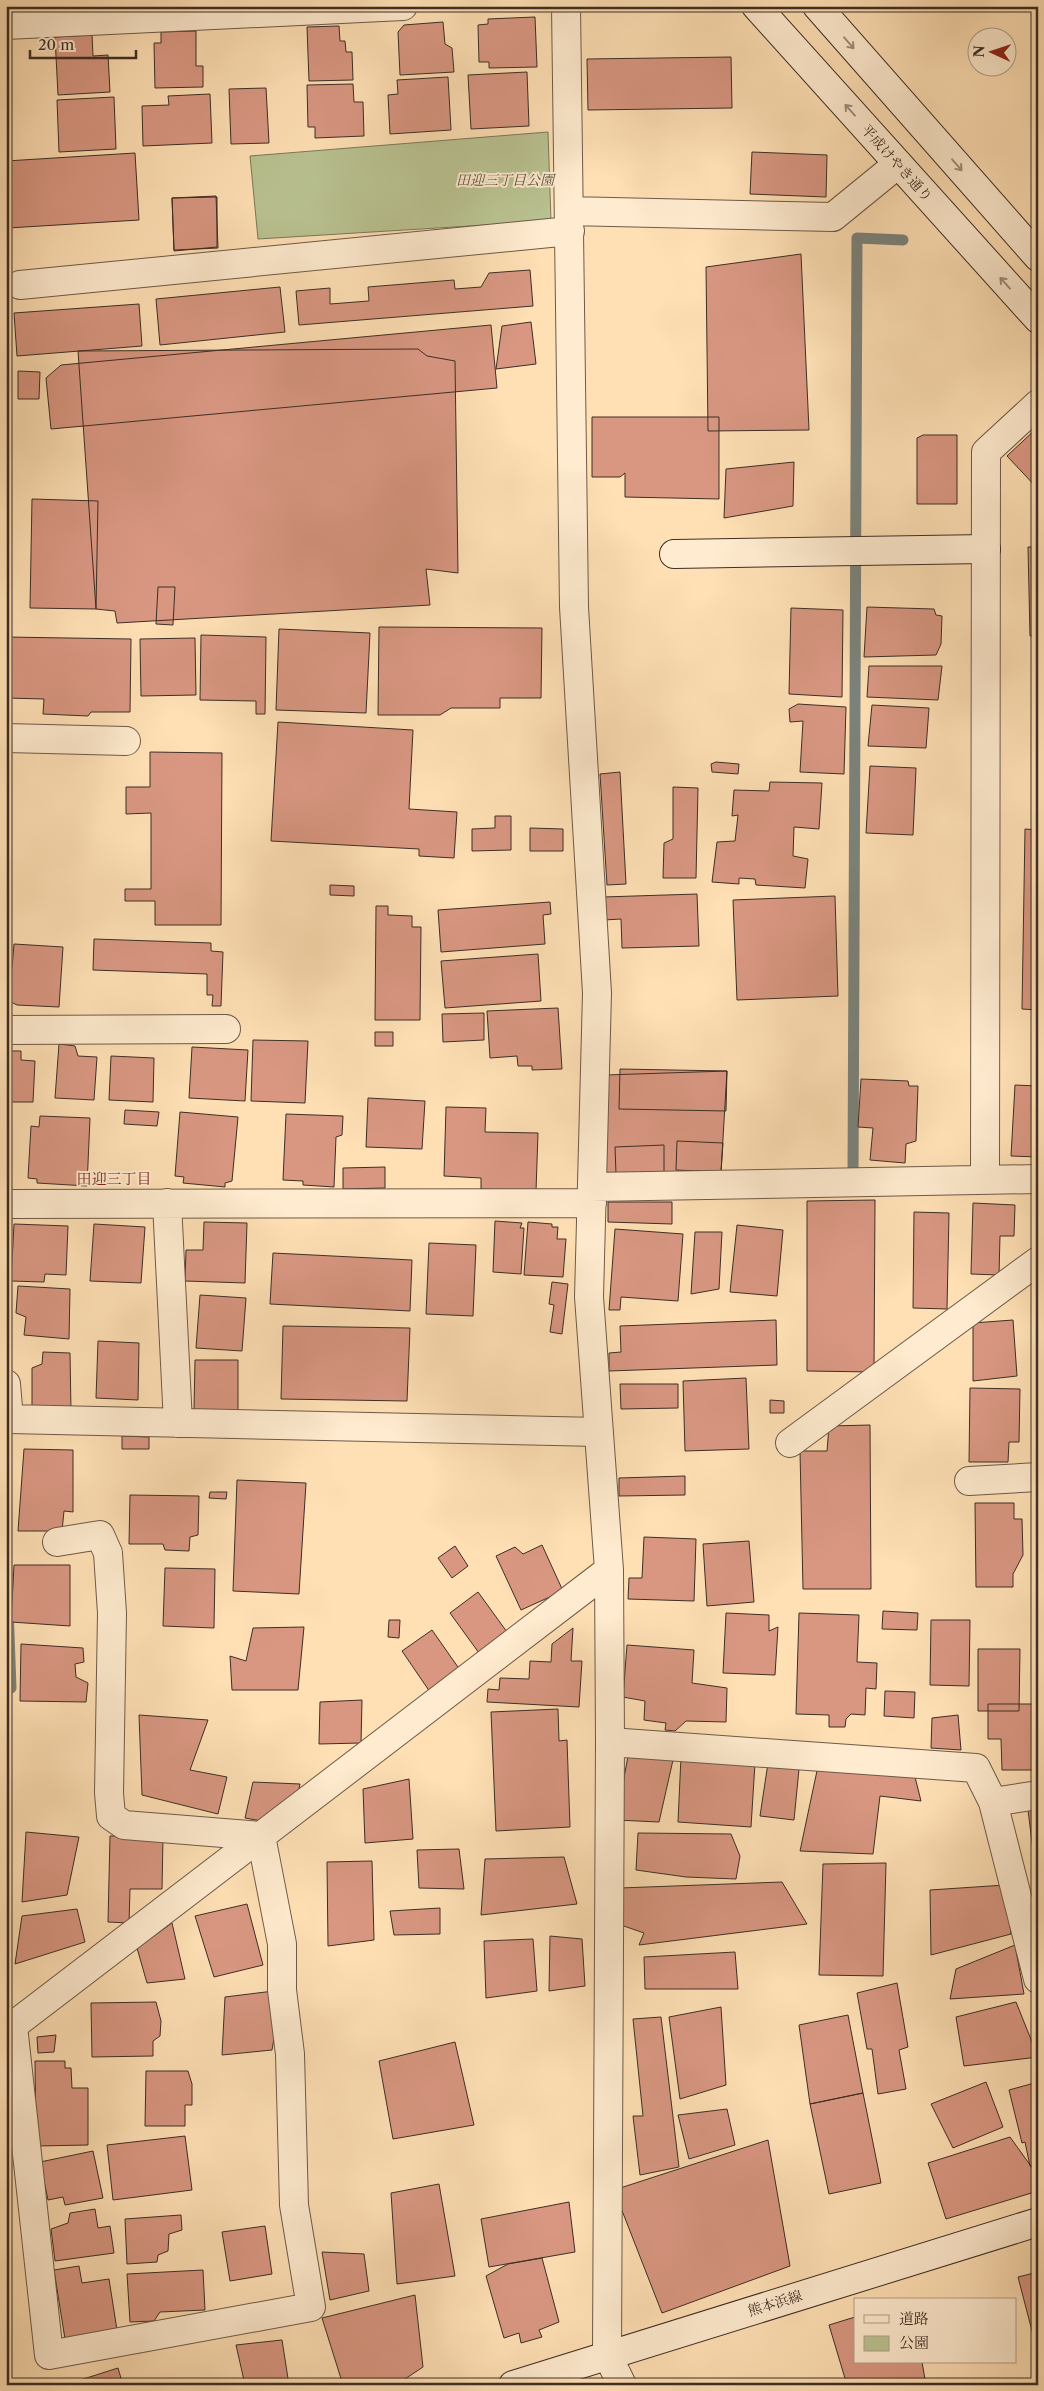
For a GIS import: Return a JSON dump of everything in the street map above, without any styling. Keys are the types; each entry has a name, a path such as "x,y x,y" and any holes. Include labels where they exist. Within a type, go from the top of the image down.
{"street":[{"path":"6,25 403,6"},
{"path":"566,6 574,607 597,993 589,1298 609,1570 607,2354 622,2385"},
{"name":"平成けやき通り","path":"756,6 1038,319"},
{"path":"817,6 1038,257"},
{"path":"20,284 570,222 833,217 898,164"},
{"path":"985,1179 986,452 1038,404"},
{"path":"674,554 986,549"},
{"path":"6,738 126,741"},
{"path":"6,1030 226,1029"},
{"path":"6,1204 592,1195 985,1179 1038,1180"},
{"path":"167,1203 178,1423"},
{"path":"790,1443 1038,1261"},
{"path":"6,1384 9,1419 599,1432"},
{"path":"969,1481 1038,1477"},
{"path":"57,1542 100,1534 108,1553 112,1613 109,1793 111,1816 124,1824 261,1836"},
{"path":"261,1836 282,1944 282,1990 290,2054 294,2205 311,2307 49,2355 10,2028 261,1836 609,1570"},
{"path":"610,1742 976,1768 993,1802 1038,1979"},
{"path":"993,1802 1038,1795"},
{"name":"熊本浜線","path":"513,2385 607,2354 1038,2222"}],"path":[{"path":"6,429 10,602 6,606"}],"green space":[{"name":"田迎三丁目公園","path":"548,132 551,221 258,239 250,156"}],"building":[{"path":"14,6 82,6 82,11 17,14"},
{"path":"535,17 537,67 489,68 489,62 479,62 478,25 488,24 488,19"},
{"path":"443,22 445,44 452,48 454,72 400,75 398,32 404,25"},
{"path":"339,26 340,41 345,41 346,52 352,52 353,80 309,81 307,27"},
{"path":"196,31 196,66 203,66 203,87 155,88 154,43 161,43 161,32"},
{"path":"92,35 93,56 108,55 110,92 58,95 55,37"},
{"path":"731,57 732,108 588,110 587,59"},
{"path":"527,72 529,126 471,129 468,75"},
{"path":"448,77 451,130 390,134 388,95 398,94 397,80"},
{"path":"353,84 354,102 363,102 364,136 315,138 315,127 308,127 307,85"},
{"path":"266,88 269,143 231,144 229,89"},
{"path":"210,94 212,143 143,146 142,106 169,105 168,96"},
{"path":"114,97 116,149 59,152 57,100"},
{"path":"752,152 827,155 826,197 750,194"},
{"path":"135,153 139,220 8,228 6,161"},
{"path":"216,196 218,248 174,250 172,198"},
{"path":"217,197 217,247 174,251 172,198"},
{"path":"801,254 809,430 708,431 706,267"},
{"path":"530,270 533,306 299,325 296,291 330,288 330,304 369,301 368,287 454,280 455,289 481,287 489,273"},
{"path":"280,287 285,332 160,345 156,299"},
{"path":"139,304 142,346 17,356 14,313"},
{"path":"531,322 536,364 496,369 502,326"},
{"path":"491,325 497,388 51,429 46,378 61,365"},
{"path":"418,349 427,356 455,361 458,573 426,569 430,605 117,623 115,611 96,609 78,351"},
{"path":"18,371 40,372 39,399 18,399"},
{"path":"592,417 719,417 719,499 625,497 625,473 620,477 592,477"},
{"path":"1038,427 1038,489 1007,456"},
{"path":"923,435 957,435 957,504 917,504 917,438"},
{"path":"794,462 793,506 724,518 726,469"},
{"path":"32,499 98,501 96,609 30,608"},
{"path":"1028,547 1038,547 1038,636 1030,636"},
{"path":"158,587 175,587 173,625 156,624"},
{"path":"867,607 934,609 936,615 942,616 941,644 936,655 864,657"},
{"path":"791,608 843,610 842,697 789,694"},
{"path":"379,627 542,628 541,698 500,698 500,708 451,708 440,715 378,715"},
{"path":"279,629 370,633 366,713 276,710"},
{"path":"201,635 266,637 265,714 256,714 256,701 200,700"},
{"path":"6,637 131,639 130,712 91,712 88,716 43,714 44,699 6,698"},
{"path":"195,638 196,695 141,696 140,639"},
{"path":"869,666 942,666 938,700 867,697"},
{"path":"798,704 846,707 844,774 800,772 803,721 790,722 789,709"},
{"path":"872,705 929,708 926,748 868,746"},
{"path":"278,722 413,730 409,809 457,812 454,858 419,856 419,849 271,841"},
{"path":"150,752 222,753 221,925 155,925 155,901 125,901 125,889 151,889 151,813 126,814 126,787 150,787"},
{"path":"716,762 739,764 738,774 712,772 711,764"},
{"path":"870,766 916,768 913,835 866,833"},
{"path":"620,772 626,884 607,885 600,774"},
{"path":"770,782 822,783 819,829 794,827 793,856 808,859 805,888 756,885 755,879 739,878 739,884 712,882 717,842 735,841 738,815 732,816 734,790 769,791"},
{"path":"673,787 698,788 696,878 663,878 664,843 673,839"},
{"path":"495,816 511,816 511,850 472,851 472,829 495,828"},
{"path":"530,828 563,829 563,851 530,851"},
{"path":"1025,829 1038,830 1038,1010 1022,1009"},
{"path":"330,885 354,886 354,896 330,895"},
{"path":"697,894 699,946 622,948 621,919 604,920 603,897"},
{"path":"835,896 838,996 737,1000 733,900"},
{"path":"550,902 551,914 543,915 545,944 441,952 438,910"},
{"path":"376,906 388,906 388,915 412,916 412,927 421,927 420,1020 375,1020"},
{"path":"94,939 211,943 211,951 223,952 221,1006 212,1006 213,995 207,995 207,974 93,970"},
{"path":"14,944 63,947 59,1007 17,1005 9,1001 10,990 6,990 6,968 12,968"},
{"path":"538,954 541,1001 445,1008 441,961"},
{"path":"558,1008 562,1069 532,1070 532,1066 518,1066 517,1056 490,1058 487,1011"},
{"path":"484,1013 484,1040 443,1042 442,1014"},
{"path":"375,1032 393,1032 393,1046 375,1046"},
{"path":"253,1040 308,1041 305,1103 251,1101"},
{"path":"59,1044 75,1046 78,1056 97,1057 94,1100 55,1098"},
{"path":"192,1047 248,1050 245,1101 189,1098"},
{"path":"6,1051 21,1051 21,1060 35,1061 33,1102 6,1102"},
{"path":"111,1056 154,1058 153,1102 109,1100"},
{"path":"620,1069 727,1071 726,1111 619,1109"},
{"path":"727,1071 721,1172 604,1173 605,1075"},
{"path":"861,1079 908,1081 909,1086 918,1086 916,1141 906,1144 905,1163 870,1160 873,1128 858,1127"},
{"path":"1015,1085 1038,1086 1038,1157 1011,1156"},
{"path":"368,1098 425,1101 422,1149 366,1147"},
{"path":"446,1107 486,1108 485,1132 538,1133 536,1191 481,1189 481,1178 444,1176"},
{"path":"125,1110 159,1112 157,1126 124,1124"},
{"path":"180,1112 238,1117 232,1181 225,1183 225,1187 183,1183 184,1177 175,1176"},
{"path":"286,1114 343,1116 342,1135 336,1137 334,1187 303,1185 303,1181 283,1180"},
{"path":"40,1116 90,1118 87,1186 37,1183 37,1179 28,1178 31,1126 39,1127"},
{"path":"677,1141 723,1143 721,1172 676,1170"},
{"path":"664,1145 664,1173 616,1174 615,1147"},
{"path":"385,1167 385,1188 343,1189 343,1168"},
{"path":"875,1200 874,1372 807,1371 807,1201"},
{"path":"608,1202 672,1202 672,1224 608,1222"},
{"path":"973,1203 1015,1205 1014,1236 1000,1236 999,1275 971,1274"},
{"path":"914,1212 949,1213 947,1309 913,1308"},
{"path":"495,1221 522,1223 520,1228 524,1228 521,1274 493,1272"},
{"path":"204,1222 247,1223 245,1283 185,1281 186,1250 203,1250"},
{"path":"528,1222 552,1224 552,1227 558,1227 557,1239 566,1239 563,1277 524,1275"},
{"path":"14,1224 68,1226 66,1275 45,1274 44,1282 11,1281"},
{"path":"94,1224 145,1227 141,1283 90,1281"},
{"path":"737,1225 783,1230 777,1296 730,1292"},
{"path":"615,1229 683,1234 678,1301 621,1297 620,1310 609,1310"},
{"path":"695,1232 722,1232 719,1289 691,1294"},
{"path":"429,1243 476,1245 473,1316 426,1314"},
{"path":"273,1253 412,1260 410,1311 270,1304"},
{"path":"552,1282 568,1284 562,1334 550,1332 554,1305 549,1304"},
{"path":"18,1286 70,1289 69,1339 24,1335 26,1317 16,1313"},
{"path":"200,1295 246,1298 242,1351 196,1348"},
{"path":"776,1320 777,1365 609,1371 609,1353 621,1352 620,1326"},
{"path":"1013,1320 1017,1376 973,1381 973,1323"},
{"path":"283,1326 410,1328 407,1401 281,1399"},
{"path":"98,1341 139,1343 138,1400 96,1398"},
{"path":"43,1352 70,1353 71,1411 32,1409 32,1368 42,1364"},
{"path":"195,1360 238,1360 238,1411 194,1410"},
{"path":"746,1378 749,1449 685,1451 683,1381"},
{"path":"620,1384 678,1384 678,1408 621,1409"},
{"path":"970,1388 1020,1389 1019,1442 1009,1442 1008,1462 969,1462"},
{"path":"770,1400 784,1401 784,1413 770,1413"},
{"path":"870,1425 871,1589 803,1589 800,1451 827,1451 829,1426"},
{"path":"122,1436 149,1437 149,1449 122,1449"},
{"path":"24,1449 73,1450 73,1512 64,1511 62,1531 18,1531"},
{"path":"685,1476 685,1495 619,1496 619,1478"},
{"path":"237,1480 306,1483 299,1594 233,1591"},
{"path":"210,1492 227,1492 226,1499 209,1498"},
{"path":"130,1495 199,1496 198,1535 190,1537 189,1551 165,1550 163,1544 129,1544"},
{"path":"975,1503 1014,1503 1014,1519 1022,1519 1023,1555 1013,1574 1013,1587 976,1587"},
{"path":"644,1537 696,1539 694,1601 628,1599 629,1578 642,1578"},
{"path":"749,1541 754,1602 707,1606 703,1544"},
{"path":"542,1545 563,1591 521,1610 496,1556 515,1547 523,1554"},
{"path":"455,1546 468,1566 452,1578 438,1558"},
{"path":"14,1565 70,1565 70,1626 11,1622"},
{"path":"165,1568 215,1569 214,1628 163,1626"},
{"path":"478,1592 507,1632 479,1653 450,1613"},
{"path":"883,1611 918,1613 917,1630 882,1629"},
{"path":"726,1613 769,1615 769,1631 778,1627 775,1675 723,1673"},
{"path":"799,1613 859,1615 857,1662 877,1663 876,1689 866,1688 865,1715 851,1714 846,1719 845,1727 829,1727 829,1715 796,1714"},
{"path":"389,1620 400,1620 399,1638 388,1637"},
{"path":"931,1620 970,1620 969,1686 930,1685"},
{"path":"304,1627 298,1690 232,1690 230,1656 246,1661 253,1628"},
{"path":"573,1628 571,1661 582,1661 579,1707 487,1702 488,1689 499,1690 500,1678 529,1679 530,1661 551,1662 552,1644"},
{"path":"432,1630 460,1670 430,1692 402,1651"},
{"path":"21,1644 83,1648 84,1662 75,1664 76,1677 88,1683 86,1702 20,1701"},
{"path":"627,1645 694,1650 692,1683 727,1688 726,1722 686,1721 675,1731 665,1730 666,1723 644,1720 645,1701 623,1697"},
{"path":"978,1649 1020,1649 1019,1711 978,1711"},
{"path":"885,1691 915,1692 914,1718 884,1716"},
{"path":"362,1700 361,1743 319,1744 320,1702"},
{"path":"988,1704 1038,1704 1038,1770 1002,1770 1001,1739 988,1739"},
{"path":"558,1709 559,1741 567,1740 570,1827 496,1831 491,1712"},
{"path":"139,1715 208,1720 190,1770 227,1777 218,1814 142,1795"},
{"path":"958,1715 961,1750 931,1748 932,1718"},
{"path":"629,1751 673,1760 659,1822 616,1820"},
{"path":"681,1757 755,1763 751,1827 678,1822"},
{"path":"768,1763 799,1769 794,1820 760,1816"},
{"path":"818,1766 915,1777 921,1801 880,1796 873,1854 800,1851"},
{"path":"409,1779 413,1839 365,1843 363,1789"},
{"path":"253,1782 300,1784 291,1826 245,1818"},
{"path":"1028,1810 1038,1810 1038,1875 1036,1875"},
{"path":"26,1832 79,1837 67,1895 22,1902"},
{"path":"638,1833 731,1834 740,1856 736,1879 686,1877 636,1870"},
{"path":"110,1836 163,1837 162,1889 130,1889 129,1923 108,1922"},
{"path":"459,1849 464,1889 419,1888 417,1850"},
{"path":"564,1857 577,1904 481,1915 485,1859"},
{"path":"372,1861 374,1940 328,1946 327,1862"},
{"path":"886,1863 883,1976 819,1975 823,1864"},
{"path":"782,1882 807,1924 639,1945 644,1933 621,1925 620,1888"},
{"path":"1005,1885 1011,1934 931,1955 930,1890"},
{"path":"247,1904 263,1965 214,1977 195,1916"},
{"path":"440,1908 440,1934 394,1935 390,1911"},
{"path":"77,1909 85,1942 15,1964 22,1916"},
{"path":"172,1923 185,1979 147,1983 137,1948"},
{"path":"550,1936 582,1939 585,1986 549,1991"},
{"path":"533,1939 537,1991 486,1998 484,1941"},
{"path":"1015,1945 1024,1994 950,1999 956,1969"},
{"path":"735,1952 738,1989 645,1989 644,1957"},
{"path":"897,1983 908,2047 899,2050 906,2089 878,2094 872,2049 867,2049 857,1993"},
{"path":"282,1990 272,2050 222,2055 225,1997"},
{"path":"156,2002 161,2021 160,2036 153,2041 153,2056 92,2057 91,2003"},
{"path":"1016,2002 1038,2057 964,2066 956,2017"},
{"path":"721,2007 726,2085 680,2099 669,2017"},
{"path":"848,2015 863,2093 810,2104 799,2025"},
{"path":"661,2017 679,2167 640,2175 633,2116 643,2116 633,2019"},
{"path":"56,2035 54,2052 38,2053 37,2037"},
{"path":"455,2042 474,2125 393,2139 379,2061"},
{"path":"35,2061 65,2061 65,2068 71,2068 72,2088 88,2088 88,2145 36,2146"},
{"path":"146,2071 188,2071 192,2084 192,2105 185,2105 185,2126 145,2126"},
{"path":"986,2082 1003,2127 953,2148 931,2104"},
{"path":"1038,2082 1038,2165 1030,2166 1025,2142 1022,2143 1009,2090"},
{"path":"863,2093 881,2183 829,2194 810,2104"},
{"path":"727,2109 735,2145 689,2159 678,2115"},
{"path":"185,2136 192,2190 113,2200 107,2145"},
{"path":"1010,2137 1038,2176 1038,2191 946,2219 928,2163"},
{"path":"768,2140 790,2266 662,2313 614,2190"},
{"path":"93,2151 103,2198 65,2205 63,2197 48,2200 40,2162"},
{"path":"439,2184 455,2276 397,2284 391,2193"},
{"path":"569,2202 575,2252 489,2267 481,2219"},
{"path":"95,2209 98,2228 110,2226 114,2253 55,2261 51,2229 68,2223 70,2213"},
{"path":"181,2215 182,2230 169,2234 168,2251 158,2255 157,2262 127,2264 125,2219"},
{"path":"265,2226 272,2274 230,2281 222,2232"},
{"path":"322,2252 364,2254 369,2291 330,2300"},
{"path":"542,2258 559,2322 539,2330 542,2337 521,2343 519,2333 504,2338 486,2276 508,2264"},
{"path":"79,2266 82,2283 109,2279 117,2330 65,2339 54,2270"},
{"path":"203,2270 205,2310 160,2312 154,2321 130,2322 127,2274"},
{"path":"1038,2272 1038,2354 1018,2277"},
{"path":"415,2295 423,2367 396,2385 343,2385 322,2318"},
{"path":"854,2317 854,2364 922,2364 926,2385 847,2385 829,2325"},
{"path":"282,2340 289,2385 245,2385 236,2345"},
{"path":"118,2368 123,2385 75,2385 74,2382"}],"waterway":[{"path":"853,1176 857,238 903,240"},
{"path":"6,1551 11,1688"}],"district":[{"name":"田迎三丁目","path":"114,1178"}]}
